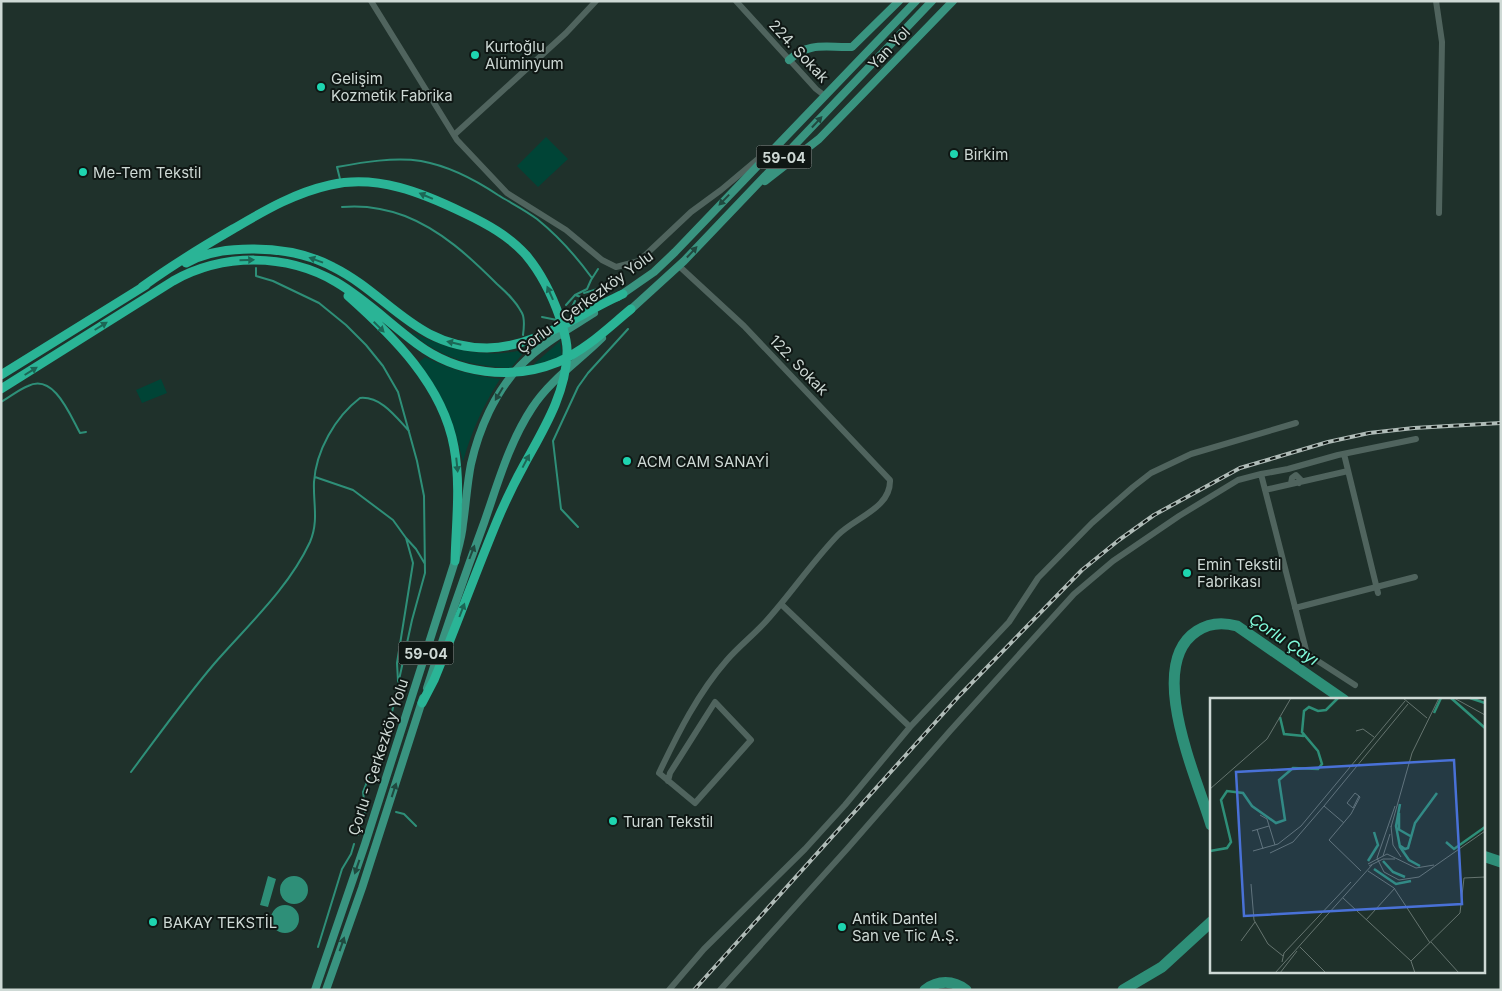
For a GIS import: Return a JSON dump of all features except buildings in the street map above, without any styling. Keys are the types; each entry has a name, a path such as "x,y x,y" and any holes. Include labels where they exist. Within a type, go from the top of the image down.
{"highway":[{"path":"1,375 201,248 281,201 314,189 349,183 382,184 404,188 448,205 488,225 508,238 525,254 538,271 553,298 568,350 566,366 562,386 550,416 519,474 497,522 444,656 422,703"},
{"path":"142,287 193,259 208,254 242,249 274,250 302,255 332,266 359,284 405,320 444,341 487,348 508,346 555,334 623,294"},
{"path":"1,389 173,281 198,268 243,260 280,262 299,266 336,282 361,299 419,346 441,359 473,370 507,373 556,363 579,351 631,309"},
{"path":"299,266 344,293 363,311 418,370 440,406 452,436 457,471 456,561"},
{"path":"54,342 60,352"}],"main road":[{"path":"789,60 795,54 815,46 852,47 900,1"},
{"name":"Çorlu - Çerkezköy Yolu","path":"623,294 654,272 916,1"},
{"name":"Çorlu - Çerkezköy Yolu","path":"326,990 362,888 471,555 505,461 517,433 533,406 550,386 679,266 932,1"},
{"name":"Yan Yol","path":"748,192 819,139 953,1"},
{"path":"825,96 844,114"},
{"name":"Çorlu - Çerkezköy Yolu","path":"315,990 362,852 456,561 463,526 471,464 477,441 485,420 500,392 520,366 555,334"}],"street":[{"path":"370,1 454,135 507,193 566,230 602,260 616,267 639,261 691,212 721,190 786,135"},
{"path":"454,135 566,33 596,1"},
{"name":"224. Sokak","path":"736,1 816,89 825,96"},
{"path":"1436,1 1442,42 1439,213"},
{"name":"122. Sokak","path":"679,266 744,326 890,480 890,489 884,500 839,534 781,604"},
{"path":"670,990 704,949 805,849 845,805 910,727 1009,622 1038,578 1092,524 1151,473 1191,454 1296,423"},
{"path":"720,990 1074,594 1114,561 1179,516 1238,480 1344,454 1416,439"},
{"path":"1344,454 1378,590"},
{"path":"1266,490 1291,483 1296,475 1301,480 1299,483 1348,471"},
{"path":"1261,474 1307,654 1355,685"},
{"path":"1295,608 1378,590 1415,578"},
{"path":"668,781 670,773 715,702 751,740 695,803 658,773 701,693 728,659 781,604 910,727"}],"shaded area":[{"path":"546,137 568,159 538,187 517,166"},
{"path":"411,332 465,351 507,353 522,350 524,352 511,368 488,366 446,355 426,344"},
{"path":"560,341 562,356 534,364"},
{"path":"425,357 461,371 500,379 478,419 463,462 456,435 446,410 419,362"},
{"path":"161,379 167,393 142,403 136,390"},
{"path":"268,876 276,879 268,907 260,905"},
{"path":"294,876 304,880 308,890 304,900 294,904 284,900 280,890 284,880"},
{"path":"285,905 295,909 299,919 295,929 285,933 275,929 271,919 275,909"}],"waterway":[{"path":"340,179 337,167 379,161 421,161 451,170 480,184 537,219 580,262 592,278"},
{"path":"342,207 358,206 389,211 418,222 443,237 476,264 514,301 523,315 523,335"},
{"path":"256,268 256,276 273,281 319,303 346,325 366,345 383,366 398,392 417,461 424,496 425,573 412,620 392,712 385,736 363,792 364,800 367,802"},
{"path":"575,295 587,289 598,269"},
{"path":"584,293 601,288"},
{"path":"599,290 607,291 613,288"},
{"path":"566,305 575,295 581,297"},
{"path":"569,313 575,301"},
{"path":"542,317 557,320"},
{"path":"578,527 561,509 553,441 578,387 588,373 628,329"},
{"path":"1,402 28,386 46,385 60,398 80,433 86,432"},
{"path":"131,772 214,664 279,591 301,559 313,534 315,512 314,482 319,458 328,436 343,415 360,398 368,398 375,400 388,409 409,431"},
{"path":"315,477 353,490 393,520 416,549 425,564"},
{"path":"398,681 397,663 413,563 406,538"},
{"name":"Çorlu Çayı","path":"1210,822 1179,724 1175,695 1175,669 1182,647 1197,631 1206,626 1216,624 1237,626 1341,698"},
{"path":"358,835 368,803"},
{"path":"396,812 404,814 416,826"},
{"path":"318,947 342,869 351,854 354,844"},
{"name":"Çorlu Çayı","path":"1484,856 1501,862"},
{"name":"Çorlu Çayı","path":"1123,990 1162,967 1210,923"},
{"name":"Çorlu Çayı","path":"925,990 935,984 946,982 956,984 966,990"}],"railway":[{"path":"694,990 960,695 1082,570 1154,515 1240,468 1328,442 1369,433 1414,428 1501,423"}],"place":[{"name":"Kurtoğlu Alüminyum","path":"475,55"},
{"name":"Gelişim Kozmetik Fabrika","path":"321,87"},
{"name":"Birkim","path":"954,154"},
{"name":"Me-Tem Tekstil","path":"83,172"},
{"name":"ACM CAM SANAYİ","path":"627,461"},
{"name":"Emin Tekstil Fabrikası","path":"1187,573"},
{"name":"Turan Tekstil","path":"613,821"},
{"name":"BAKAY TEKSTİL","path":"153,922"},
{"name":"Antik Dantel San ve Tic A.Ş.","path":"842,927"}]}
